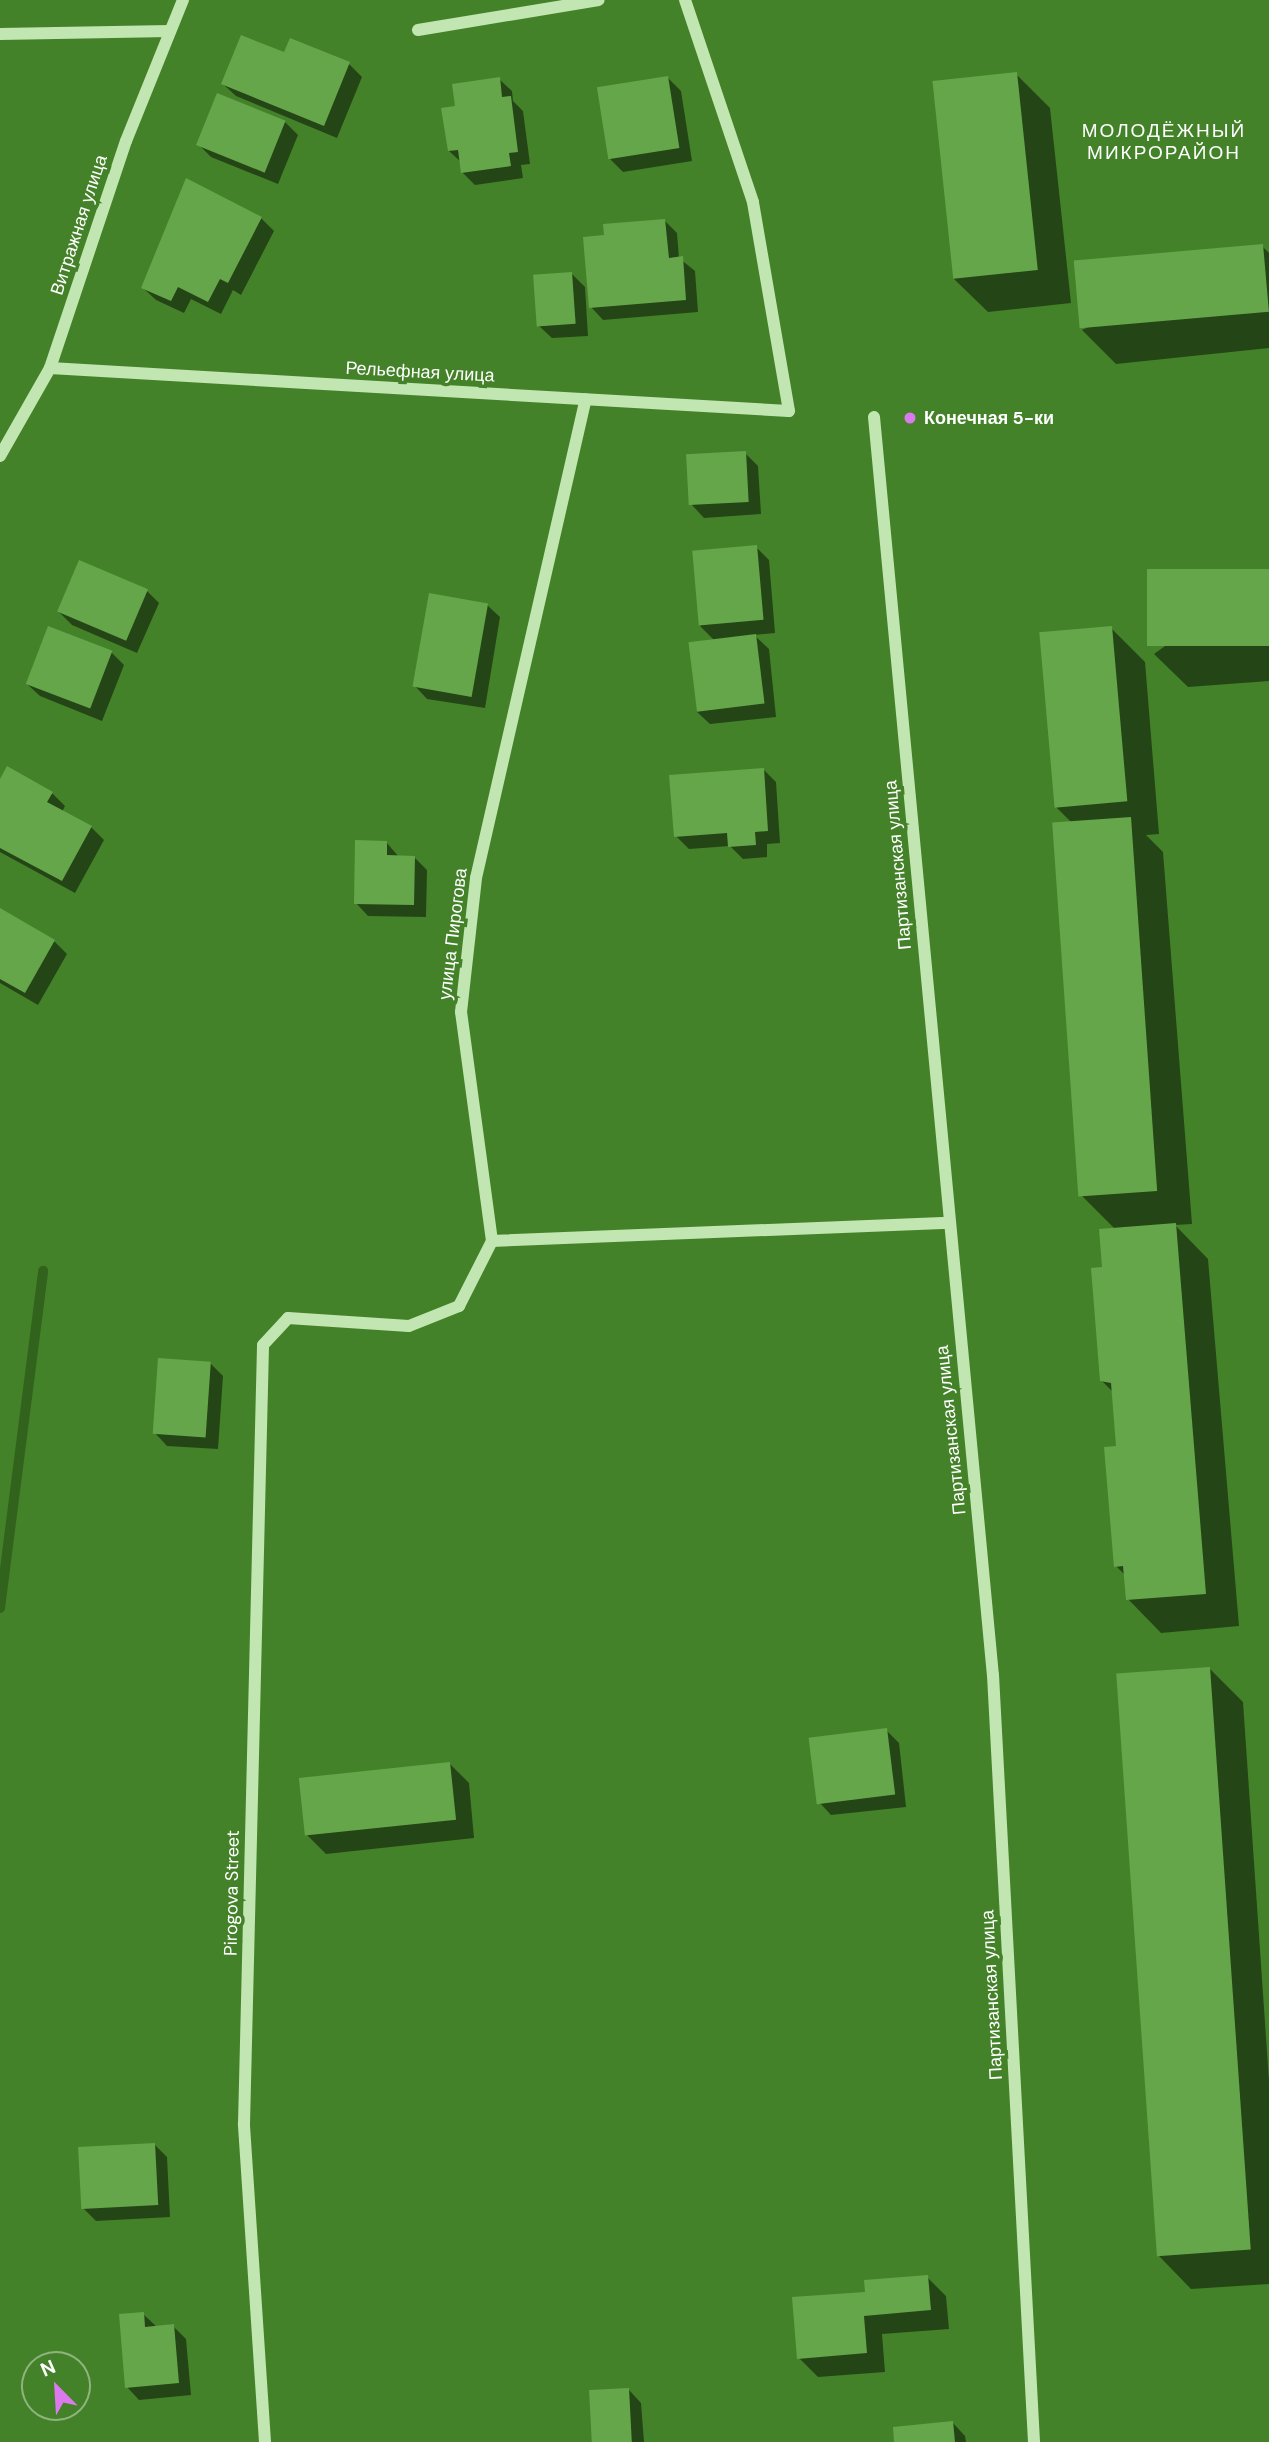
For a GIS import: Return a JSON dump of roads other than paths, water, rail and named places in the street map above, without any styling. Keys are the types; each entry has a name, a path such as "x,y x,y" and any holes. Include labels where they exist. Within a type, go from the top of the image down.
{"street":[{"name":"Витражная улица","path":"0,456 50,368 125,141 183,0"},
{"path":"418,30 599,0"},
{"name":"Рельефная улица","path":"50,368 789,411 753,202 685,0"},
{"path":"0,33 170,31"},
{"name":"улица Пирогова","path":"492,1241 461,1012 471,918 476,878 586,399"},
{"name":"Партизанская улица","path":"874,417 993,1675 1034,2442"},
{"path":"492,1241 949,1223"},
{"name":"Pirogova Street","path":"265,2442 244,2124 263,1345 288,1318 409,1326 459,1306 492,1241"}],"waterway":[{"path":"0,1608 43,1271"}],"place":[{"name":"Конечная 5-ки","path":"910,418"}],"district":[{"name":"МОЛОДЁЖНЫЙ МИКРОРАЙОН","path":"1164,142"}]}
